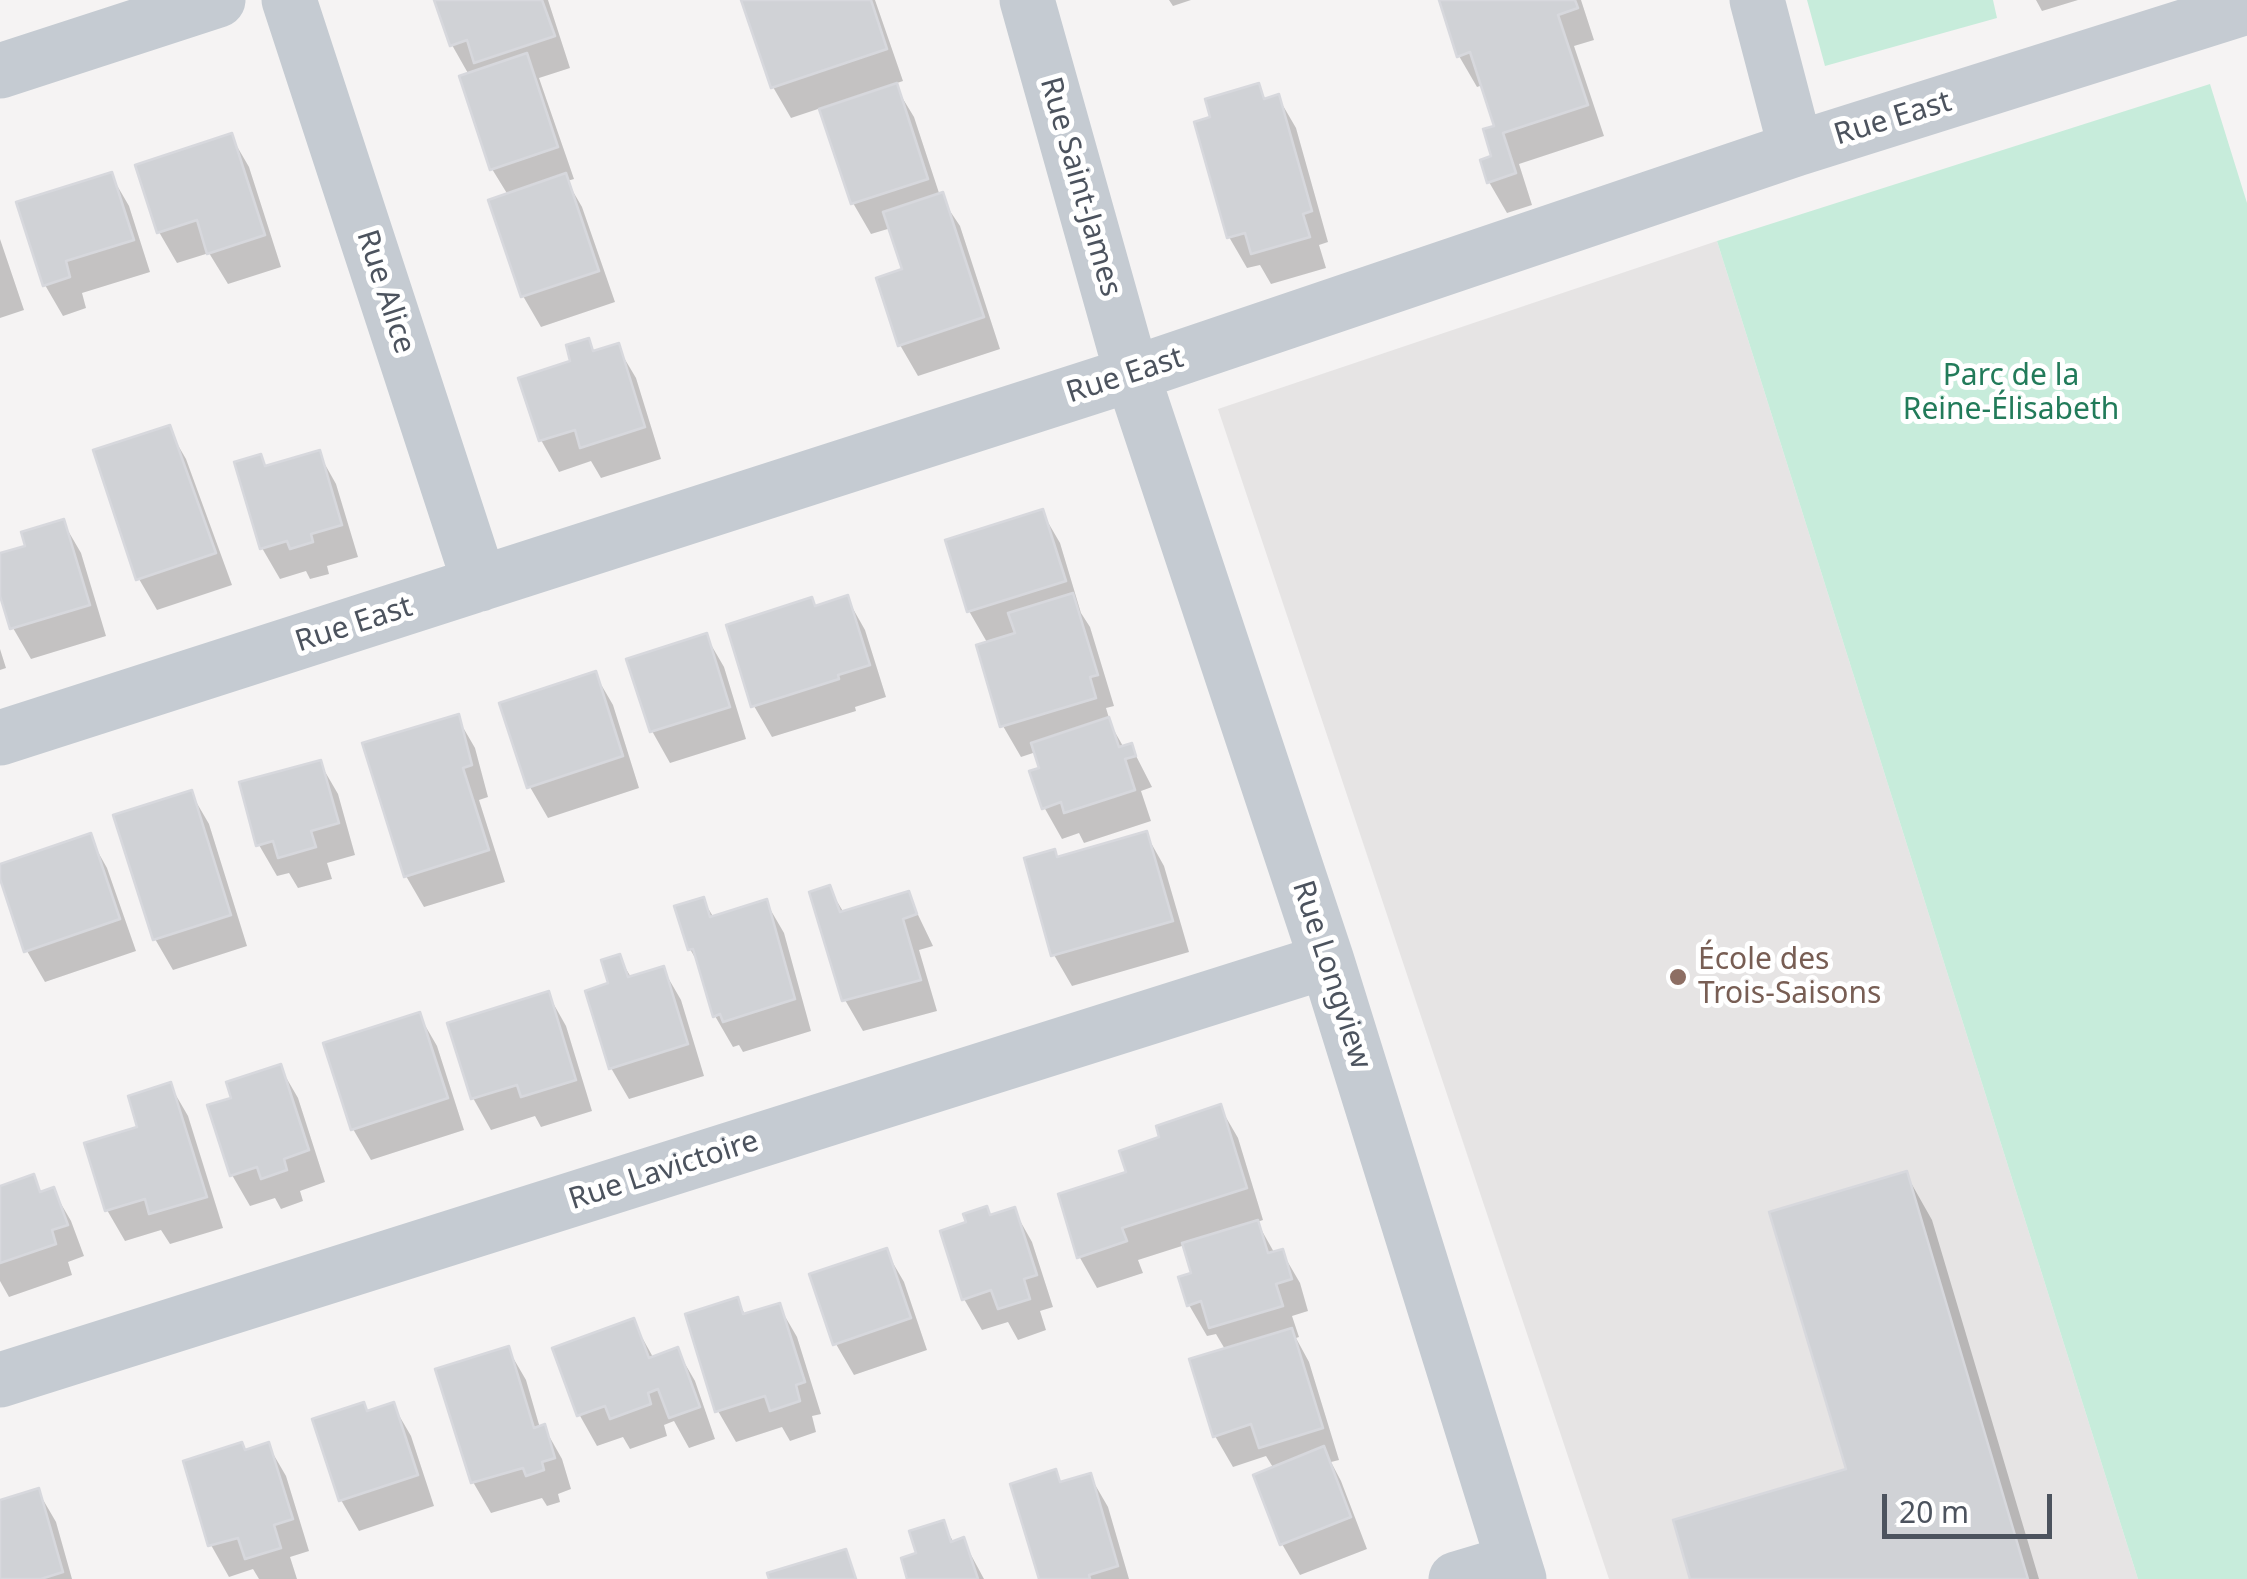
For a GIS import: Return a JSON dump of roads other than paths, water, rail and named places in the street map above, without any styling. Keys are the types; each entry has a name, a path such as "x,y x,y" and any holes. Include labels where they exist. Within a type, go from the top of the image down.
{"street":[{"path":"0,71 218,0"},
{"name":"Rue Alice","path":"289,0 480,584"},
{"name":"Rue Saint-James","path":"1026,0 1132,374"},
{"path":"1757,0 1796,149"},
{"name":"Rue East","path":"0,738 1132,374 1796,149 2247,7"},
{"name":"Rue Longview","path":"1132,374 1328,961 1516,1570"},
{"name":"Rue Lavictoire","path":"0,1380 1328,961"},
{"path":"1456,1579 1516,1570"}],"place":[{"name":"École des Trois-Saisons","path":"1678,977"}],"park label":[{"name":"Parc de la Reine-Élisabeth","path":"2011,393"}]}
